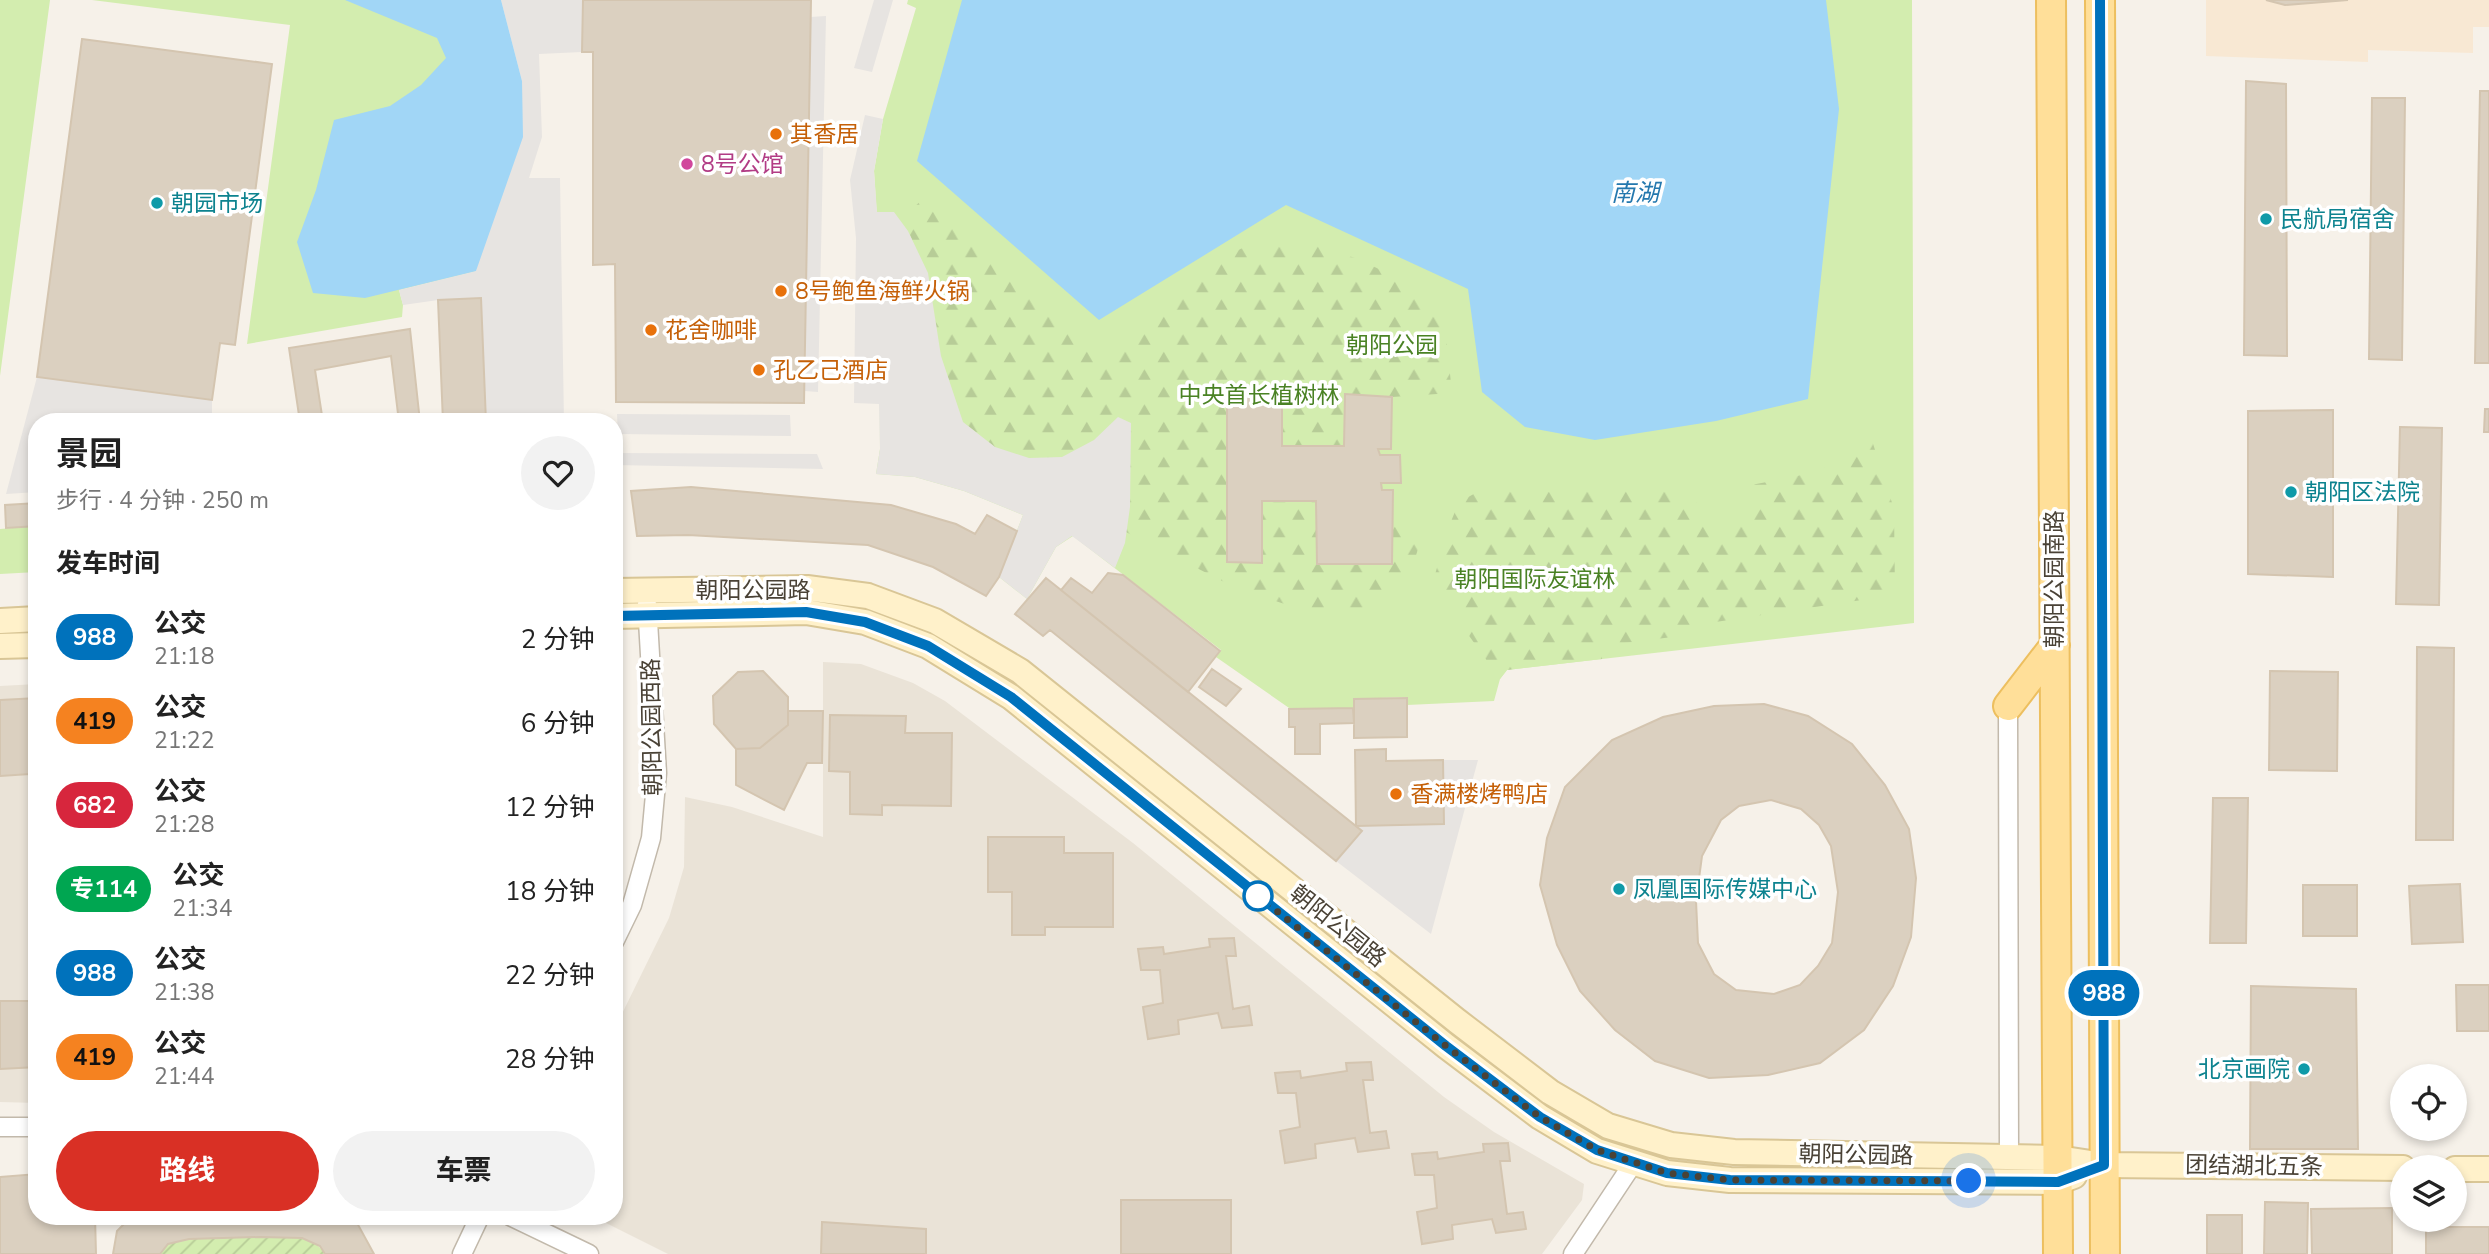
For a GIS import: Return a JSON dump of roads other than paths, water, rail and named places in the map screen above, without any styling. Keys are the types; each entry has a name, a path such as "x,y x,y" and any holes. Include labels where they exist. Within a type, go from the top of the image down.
{"main road":[{"name":"朝阳公园南路","path":"2051,0 2058,1254"},
{"path":"2101,0 2105,1254"},
{"name":"朝阳公园路","path":"623,591 807,588 868,596 935,621 1020,671 1457,1021 1550,1092 1608,1126 1671,1145 1734,1152 2009,1158 2058,1170"},
{"name":"朝阳公园路","path":"623,616 806,612 865,622 928,646 1011,697 1446,1046 1540,1117 1597,1150 1667,1173 1730,1180 2058,1170"},
{"path":"0,621 28,619"},
{"path":"0,646 28,645"},
{"path":"2008,706 2055,645"},
{"name":"团结湖北五条","path":"2058,1170 2104,1165 2390,1168"},
{"path":"2467,1169 2489,1169"}],"street":[{"name":"朝阳公园西路","path":"623,924 632,905 651,838 657,773 647,590"},
{"path":"2008,706 2009,1158"},
{"path":"0,1127 28,1127"},
{"path":"1573,1254 1634,1162"},
{"path":"462,1254 476,1225"},
{"path":"529,1225 589,1254"}],"water":[{"path":"345,0 501,0 522,81 523,137 476,271 365,298 313,293 297,242 316,190 334,120 390,106 421,85 446,58 437,38"},
{"name":"南湖","path":"962,0 1826,0 1839,109 1808,399 1716,421 1595,440 1525,427 1482,392 1468,289 1286,205 1099,320 917,161"}],"place":[{"name":"其香居","path":"776,134"},
{"name":"8号公馆","path":"687,164"},
{"name":"朝园市场","path":"157,203"},
{"name":"民航局宿舍","path":"2266,219"},
{"name":"8号鲍鱼海鲜火锅","path":"781,291"},
{"name":"花舍咖啡","path":"651,330"},
{"name":"孔乙己酒店","path":"759,370"},
{"name":"朝阳区法院","path":"2291,492"},
{"name":"香满楼烤鸭店","path":"1396,794"},
{"name":"凤凰国际传媒中心","path":"1619,889"},
{"name":"北京画院","path":"2304,1069"}],"park label":[{"name":"朝阳公园","path":"1392,345"},
{"name":"中央首长植树林","path":"1259,395"},
{"name":"朝阳国际友谊林","path":"1535,579"}]}
